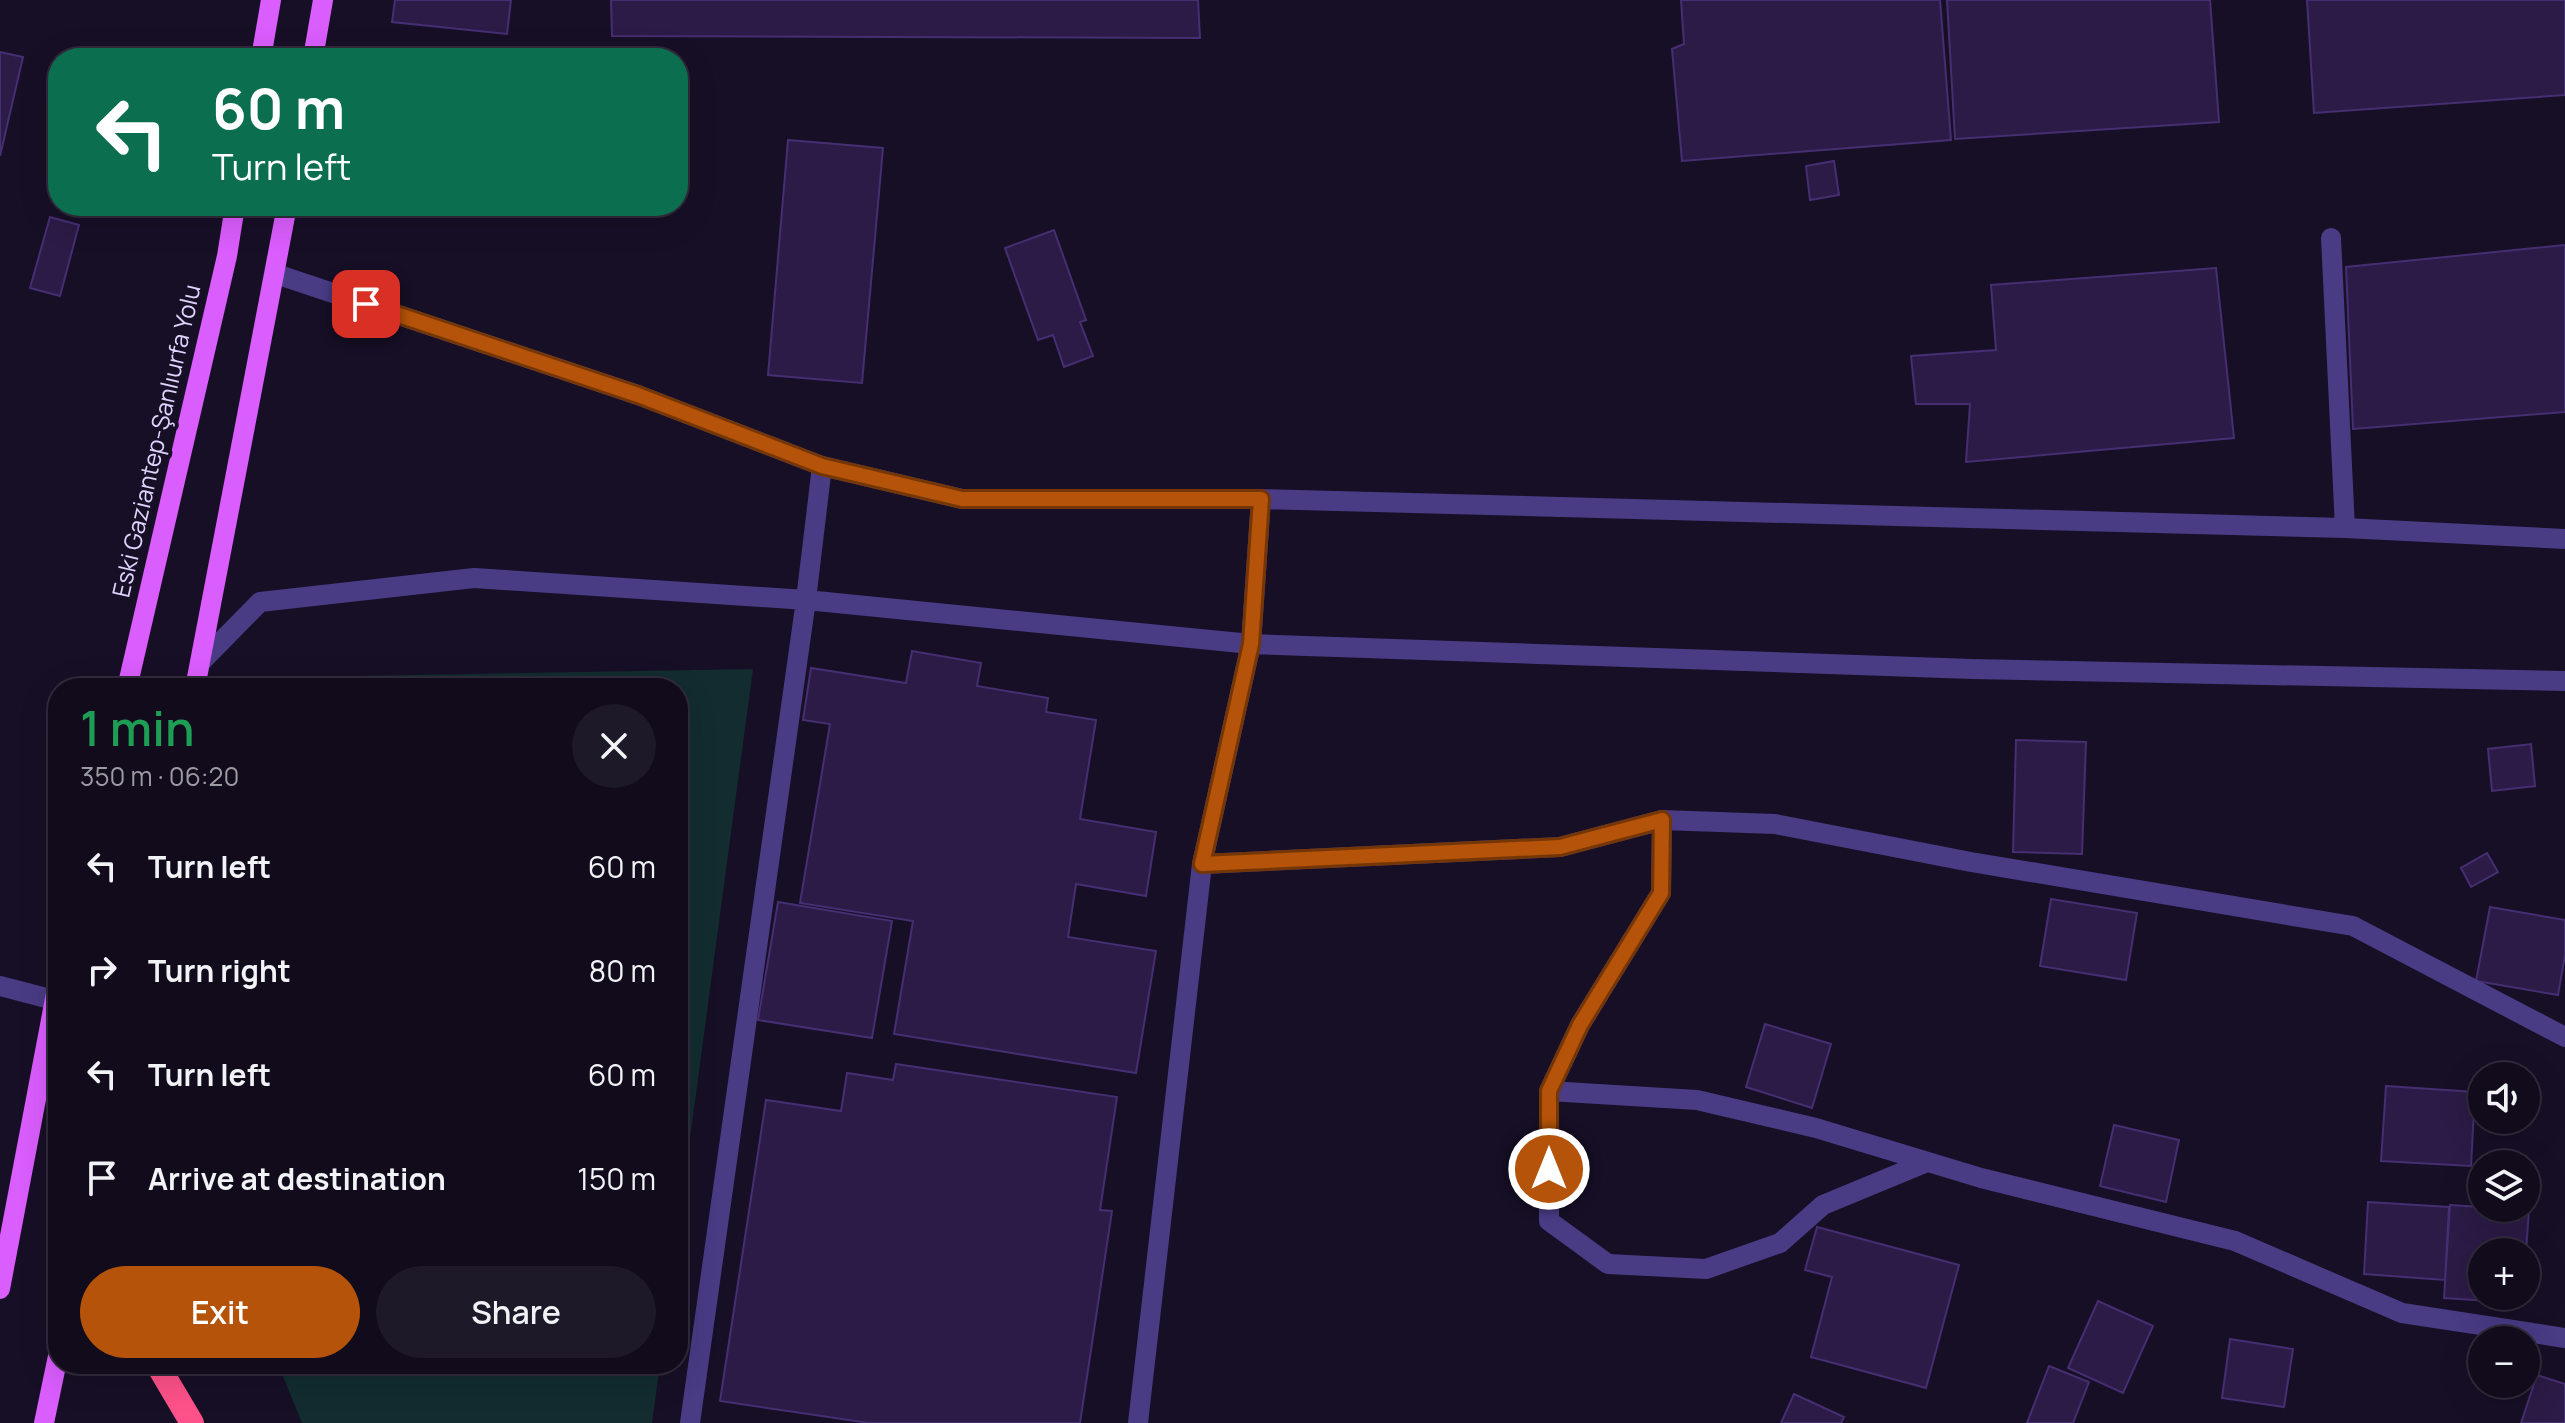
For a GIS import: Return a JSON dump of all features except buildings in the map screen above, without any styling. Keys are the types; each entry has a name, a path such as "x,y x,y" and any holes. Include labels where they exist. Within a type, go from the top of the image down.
{"highway":[{"path":"163,1374 192,1423"}],"main road":[{"path":"263,48 271,0"},
{"path":"315,48 323,0"},
{"name":"Eski Gaziantep-Şanlıurfa Yolu","path":"129,678 227,256 233,216"},
{"path":"197,678 285,216"},
{"path":"0,1289 48,1034"},
{"path":"44,1423 54,1374"}],"street":[{"path":"2331,238 2345,528"},
{"path":"276,274 638,395 822,466 962,499 1261,499 2345,528 2565,539"},
{"path":"690,1423 806,600 822,466"},
{"path":"1138,1423 1202,864 1251,644 1261,499"},
{"path":"201,662 260,602 474,578 806,600 1251,644 1957,668 2565,681"},
{"path":"1202,864 1560,847 1662,820 1775,824 1971,862 2353,926 2565,1037"},
{"path":"1662,820 1661,893 1580,1025 1549,1091 1549,1221 1608,1264 1706,1269 1780,1243 1823,1205 1927,1162"},
{"path":"0,986 48,991"},
{"path":"1549,1091 1697,1100 1816,1128 1981,1178 2235,1241 2402,1313 2565,1338"}],"green space":[{"path":"753,669 688,1153 688,678 301,677"},
{"path":"282,1374 659,1374 652,1423 302,1423"}],"route":[{"path":"366,304 638,395 822,466 962,499 1261,499 1251,644 1202,864 1560,847 1662,820 1661,893 1580,1025 1549,1091 1549,1169"}]}
